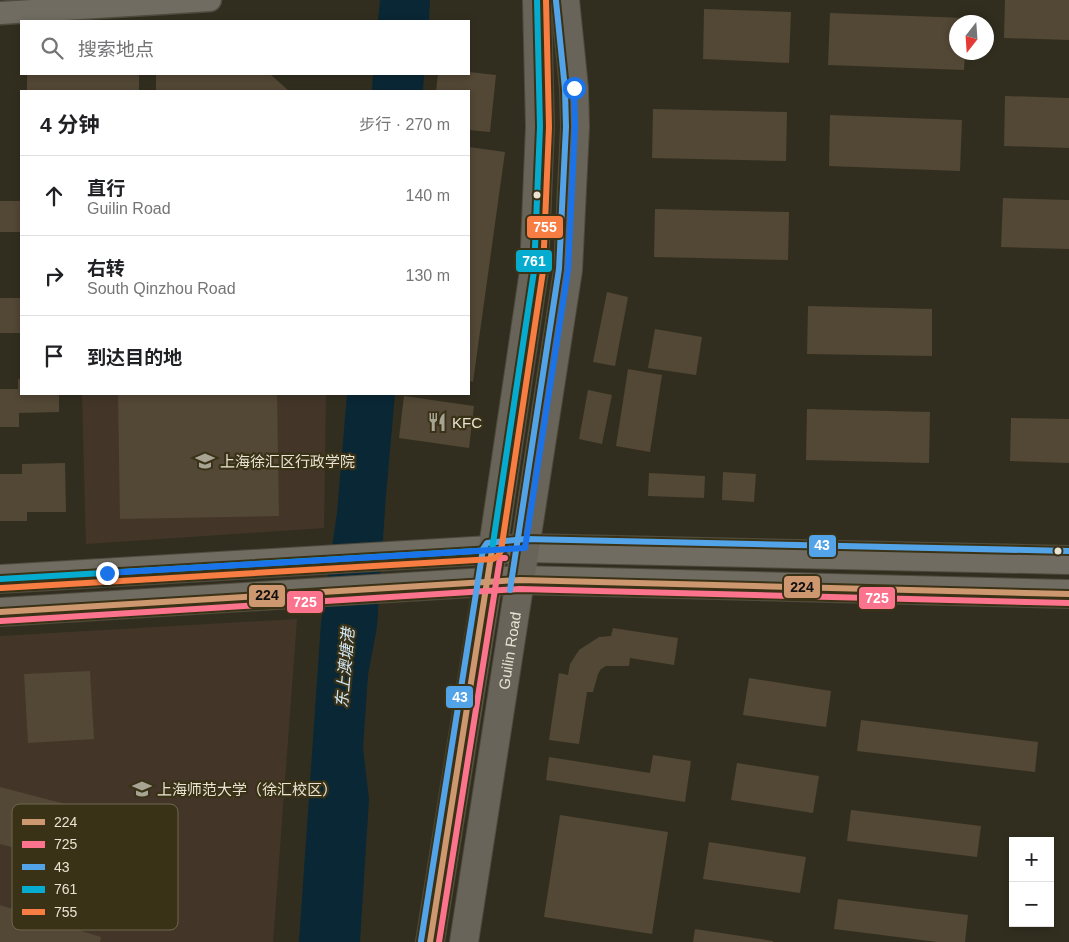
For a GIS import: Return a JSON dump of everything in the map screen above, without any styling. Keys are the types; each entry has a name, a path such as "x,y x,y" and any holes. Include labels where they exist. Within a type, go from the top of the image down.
{"main road":[{"name":"Guilin Road","path":"430,942 488,581 534,271 540,127 537,0"},
{"name":"Guilin Road","path":"464,942 568,270 575,126 574,88 565,0"}],"street":[{"path":"0,13 210,0"},
{"path":"0,580 525,548 1069,560"},
{"path":"0,612 520,580 1069,594"}],"shaded area":[{"name":"上海徐汇区行政学院","path":"82,395 326,395 324,528 86,544"},
{"name":"上海师范大学（徐汇校区）","path":"297,619 273,942 0,942 0,636"}],"water":[{"path":"380,0 430,0 429,20 378,20"},
{"path":"373,75 424,75 423,90 372,90"},
{"name":"东上澳塘港","path":"347,395 395,395 377,627 368,675 363,748 369,799 360,942 299,942 321,623 337,513"}],"building":[{"path":"1005,0 1069,0 1069,40 1004,38"},
{"path":"704,9 791,12 789,63 703,59"},
{"path":"830,13 949,17 949,60 965,60 964,70 828,65"},
{"path":"470,72 496,75 490,132 470,130 470,90 436,90 438,75 470,75"},
{"path":"27,75 139,75 139,90 27,90"},
{"path":"156,75 271,75 288,90 156,90"},
{"path":"1005,96 1069,98 1069,148 1004,146"},
{"path":"653,109 787,112 786,161 652,158"},
{"path":"830,115 962,120 960,171 829,166"},
{"path":"470,147 505,152 473,382 470,381"},
{"path":"1003,198 1069,200 1069,249 1001,247"},
{"path":"0,201 20,201 20,232 0,232"},
{"path":"655,209 789,212 788,260 654,257"},
{"path":"607,292 628,297 615,366 593,362"},
{"path":"0,298 20,298 20,333 0,333"},
{"path":"808,306 932,309 932,356 807,354"},
{"path":"655,329 702,337 696,375 648,368"},
{"path":"628,369 662,375 650,452 616,446"},
{"path":"18,379 20,379 20,395 59,395 59,412 19,413 19,427 0,427 0,389 18,389"},
{"path":"588,390 612,395 602,444 579,439"},
{"path":"118,395 277,395 279,516 120,519"},
{"name":"KFC","path":"404,396 474,406 469,448 399,438"},
{"path":"807,409 930,412 929,463 806,460"},
{"path":"1011,418 1069,419 1069,463 1010,461"},
{"path":"65,463 66,512 27,512 27,521 0,521 0,474 22,474 22,464"},
{"path":"723,472 756,474 754,502 722,500"},
{"path":"649,473 705,476 704,498 648,496"},
{"path":"613,628 678,638 674,665 630,658 629,666 606,666 601,669 593,692 587,692 579,744 549,740 559,673 568,675 570,664 579,650 599,637 611,636"},
{"path":"90,671 94,739 28,743 24,674"},
{"path":"749,678 831,691 826,727 743,715"},
{"path":"861,720 1038,742 1035,772 857,751"},
{"path":"653,755 691,761 685,802 546,780 549,757 650,773"},
{"path":"737,763 819,776 813,813 731,800"},
{"path":"0,787 65,804 12,804 12,847 0,844"},
{"path":"851,810 981,826 977,857 847,841"},
{"path":"560,815 668,832 652,934 544,917"},
{"path":"709,842 806,857 800,893 703,879"},
{"path":"838,899 968,915 965,942 937,942 834,929"},
{"path":"0,905 12,909 12,930 79,930 101,937 100,942 0,942"},
{"path":"695,929 773,941 773,942 693,942"}],"transit line":[{"name":"761","path":"0,579 492,550 534,271 540,127 537,0"},
{"name":"755","path":"1,588 493,559 498,556 501,551 543,271 549,127 546,0"},
{"name":"43","path":"510,590 559,269 566,127 565,89 556,1"},
{"name":"43","path":"421,941 483,549 487,543 525,539 1069,551"},
{"name":"224","path":"430,942 492,550 504,549"},
{"name":"725","path":"439,942 500,558 505,558"},
{"name":"224","path":"0,612 520,580 1069,594"},
{"name":"725","path":"1,621 520,589 1069,603"}],"place":[{"name":"KFC","path":"437,422"},
{"name":"上海徐汇区行政学院","path":"205,461"},
{"name":"上海师范大学（徐汇校区）","path":"142,789"}],"route":[{"path":"107,573 525,548 568,270 575,126 574,88"}]}
